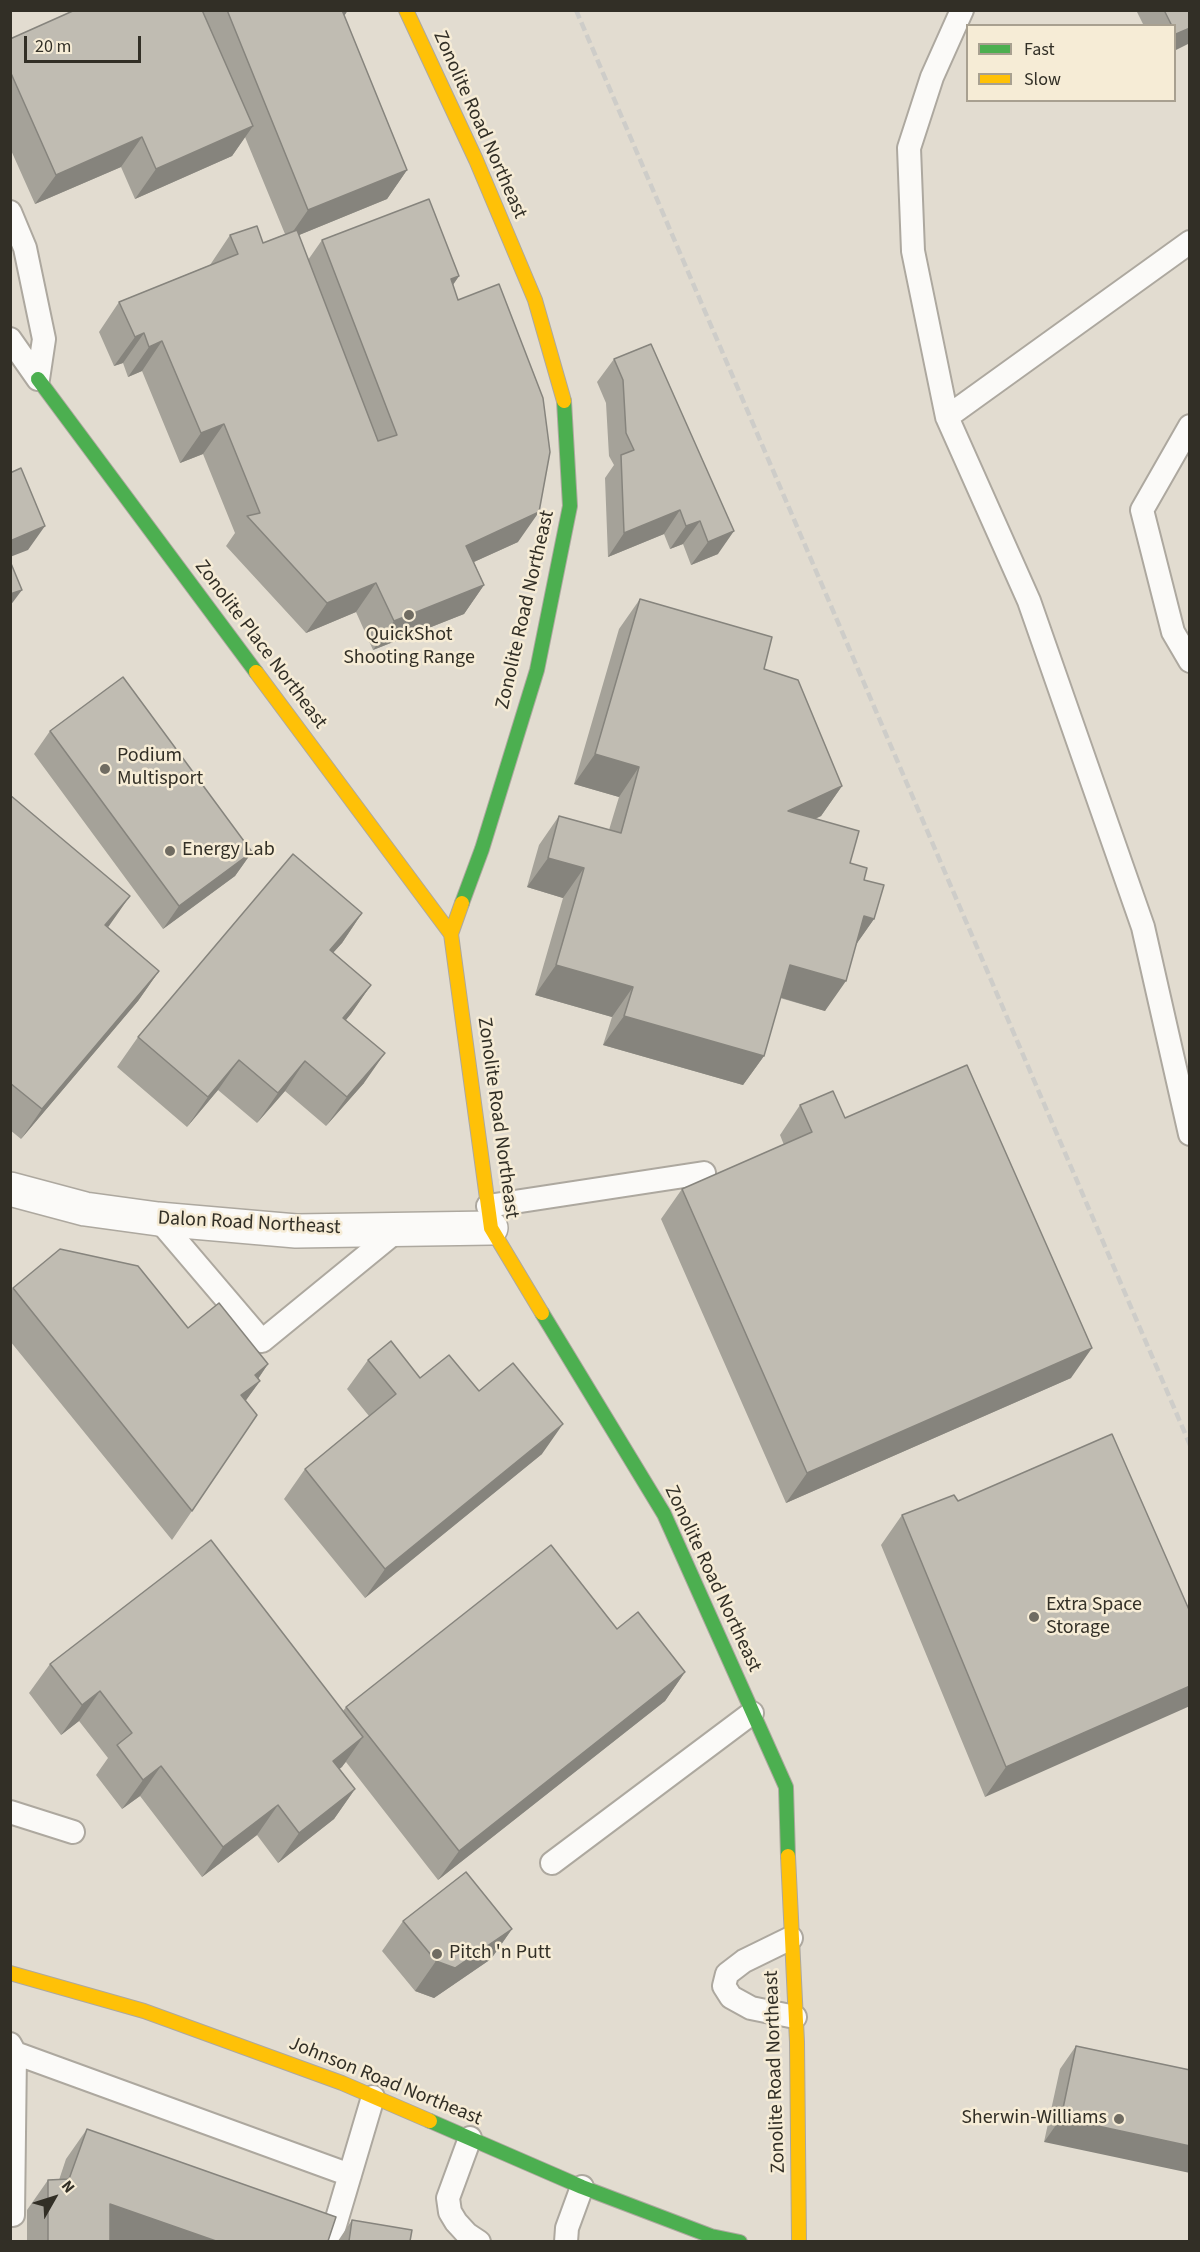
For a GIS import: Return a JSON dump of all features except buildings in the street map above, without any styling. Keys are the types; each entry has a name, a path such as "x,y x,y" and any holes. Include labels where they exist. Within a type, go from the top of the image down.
{"street":[{"name":"Zonolite Road Northeast","path":"406,10 476,160 535,300 564,400 570,506 537,670 482,849 451,934 490,1217 664,1514 786,1787 797,2042 799,2241"},
{"name":"Zonolite Place Northeast","path":"39,379 451,934"},
{"name":"Dalon Road Northeast","path":"10,1189 85,1209 158,1219 296,1231 399,1229 490,1217"},
{"name":"Johnson Road Northeast","path":"10,1973 144,2011 342,2083 582,2187 711,2236 740,2241"}],"lane":[{"path":"962,10 932,77 909,148 913,250 948,417 1029,601 1143,927 1190,1134"},
{"path":"10,212 26,248 44,339 39,379"},
{"path":"948,417 1190,242"},
{"path":"10,339 39,379"},
{"path":"1190,426 1142,510 1173,632 1190,661"},
{"path":"490,1217 704,1173"},
{"path":"158,1219 262,1341 399,1229"},
{"path":"552,1863 752,1713"},
{"path":"10,1812 73,1832"},
{"path":"791,1938 744,1960 727,1974 724,1986 731,1997 751,2008 795,2017"},
{"path":"13,2215 13,2048 350,2175"},
{"path":"330,2241 373,2097"},
{"path":"470,2138 448,2198 450,2212 456,2222 467,2234 479,2241"},
{"path":"566,2241 567,2228 582,2187"}],"railway":[{"path":"576,10 1190,1445"}],"traffic: fast":[{"path":"38,379 256,672"},
{"path":"462,903 482,849 537,670 570,506 564,401"},
{"path":"542,1313 664,1514 786,1787 788,1856"},
{"path":"430,2121 582,2187 711,2236 740,2242"}],"traffic: slow":[{"path":"406,10 476,160 535,300 564,401"},
{"path":"256,672 451,934"},
{"path":"462,903 451,934 491,1228 542,1313"},
{"path":"788,1856 797,2042 799,2242"},
{"path":"10,1973 144,2011 342,2083 430,2121"}],"place":[{"name":"QuickShot Shooting Range","path":"409,615"},
{"name":"Podium Multisport","path":"105,769"},
{"name":"Energy Lab","path":"170,851"},
{"name":"Extra Space Storage","path":"1034,1617"},
{"name":"Pitch 'n Putt","path":"437,1954"},
{"name":"Sherwin-Williams","path":"1119,2119"}]}
